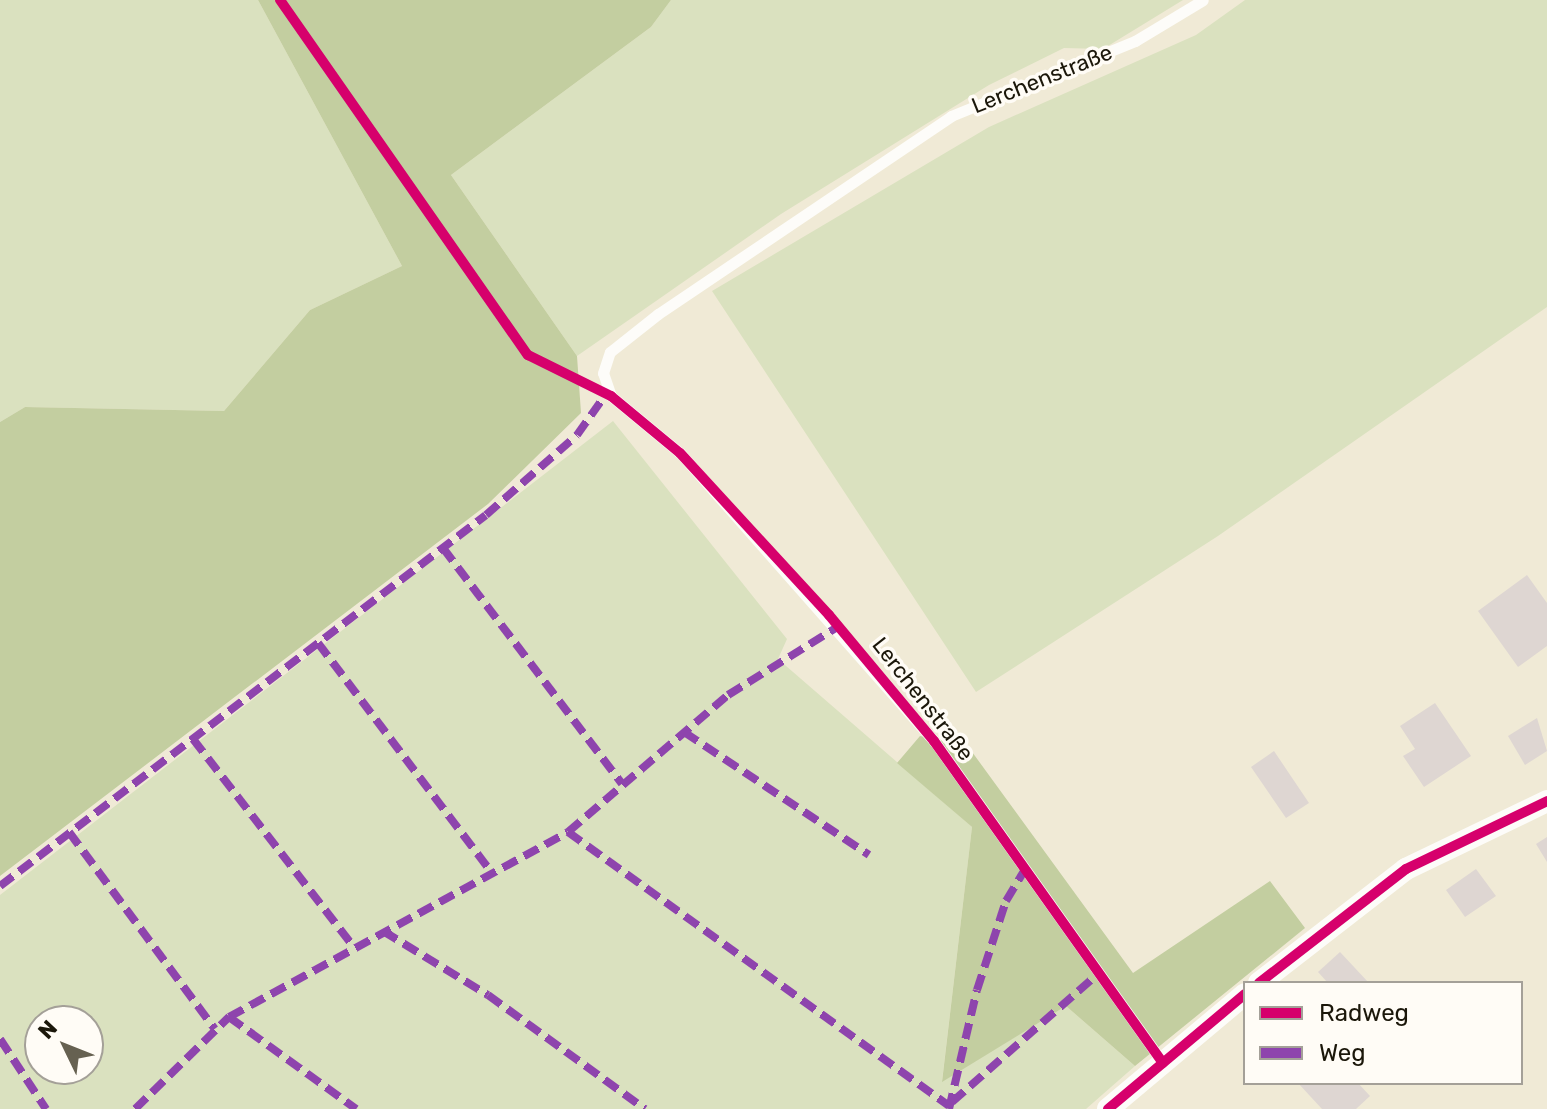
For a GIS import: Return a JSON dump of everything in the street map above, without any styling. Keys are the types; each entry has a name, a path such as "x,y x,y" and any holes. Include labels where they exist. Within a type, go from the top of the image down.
{"street":[{"path":"1262,981 1406,869 1547,801"},
{"path":"1108,1109 1243,996"}],"lane":[{"name":"Lerchenstraße","path":"1163,1063 934,741 680,453 611,396 603,373 610,352 658,314 951,116 1135,41 1203,0"}],"green space":[{"path":"0,0 258,0 402,266 310,310 224,411 25,407 0,422"},
{"path":"258,0 671,0 651,27 451,175 577,356 581,413 488,504 0,876 0,422 25,407 224,411 310,310 402,266"},
{"path":"671,0 1183,0 1103,49 1064,48 989,85 781,214 577,356 451,175 651,27"},
{"path":"1245,0 1547,0 1547,307 1218,536 976,692 712,291 989,127 1196,35"},
{"path":"613,421 787,639 778,659 972,827 942,1081 1066,1006 1135,1066 1086,1109 0,1109 0,895"},
{"path":"920,736 967,745 1133,973 1270,881 1305,928 1135,1066 1066,1006 942,1082 972,827 897,763"}],"building":[{"path":"1527,575 1547,603 1547,646 1518,667 1478,611"},
{"path":"1435,703 1471,756 1424,787 1403,756 1415,749 1400,726"},
{"path":"1537,718 1547,751 1525,765 1508,736"},
{"path":"1274,751 1309,803 1286,818 1251,767"},
{"path":"1547,837 1547,862 1536,844"},
{"path":"1476,869 1496,896 1465,917 1446,890"},
{"path":"1340,952 1367,981 1326,981 1318,972"},
{"path":"1300,1085 1360,1085 1370,1096 1356,1109 1322,1109"}],"marked path":[{"path":"0,886 486,515 577,435 606,394"},
{"path":"443,548 622,784"},
{"path":"135,1109 229,1017 568,832 728,695 839,626"},
{"path":"318,643 492,873"},
{"path":"684,732 869,855"},
{"path":"193,739 353,946"},
{"path":"69,832 215,1029"},
{"path":"568,832 949,1106"},
{"path":"949,1109 977,990 1006,901 1025,869"},
{"path":"383,931 488,995 645,1109"},
{"path":"952,1102 1099,973"},
{"path":"229,1017 356,1109"},
{"path":"0,1039 46,1109"}],"cycle path":[{"path":"280,0 528,355 611,396 680,453 829,615 934,741 1163,1063"},
{"path":"1262,981 1406,869 1547,801"},
{"path":"1108,1109 1243,996"}]}
